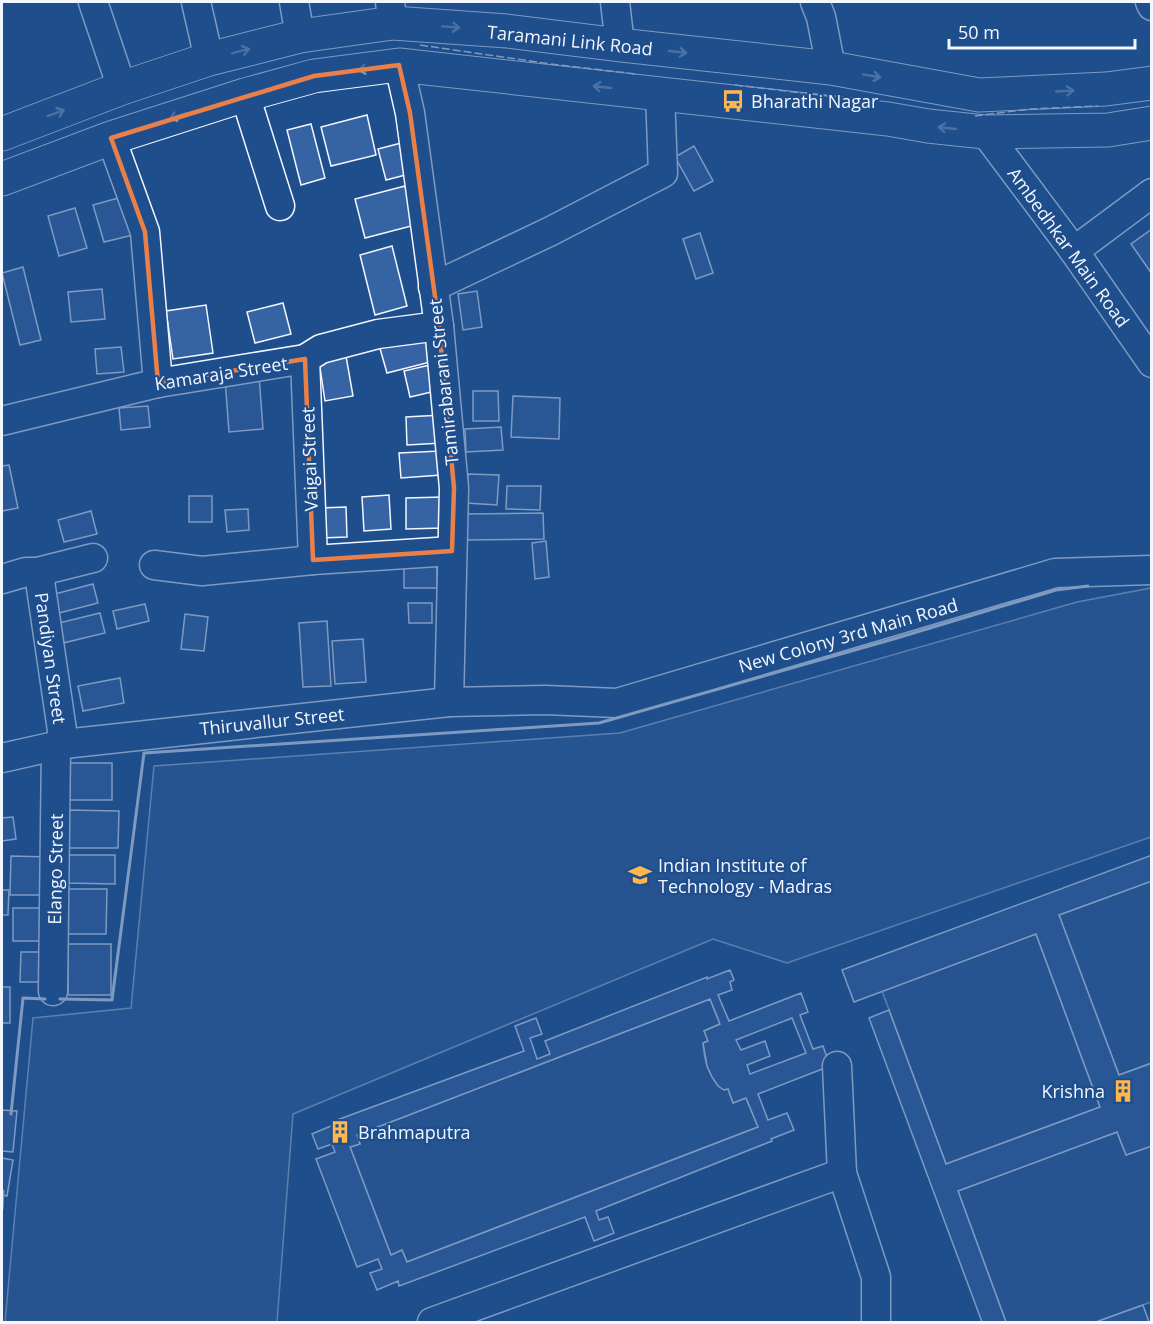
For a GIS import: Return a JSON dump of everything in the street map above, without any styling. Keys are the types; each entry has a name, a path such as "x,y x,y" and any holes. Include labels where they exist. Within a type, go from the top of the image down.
{"main road":[{"name":"Taramani Link Road","path":"2,134 122,88 209,59 391,12 507,31 831,68 979,95 1106,89 1152,83"},
{"path":"391,12 399,65"},
{"path":"2,180 111,138 245,95 314,76 399,65 888,119 985,132 1108,130 1152,123"}],"street":[{"path":"93,2 122,88"},
{"path":"196,2 209,59"},
{"path":"294,2 300,36"},
{"path":"615,2 620,45"},
{"path":"815,2 821,17 831,68"},
{"path":"1150,2 1152,6"},
{"name":"Tamirabarani Street","path":"399,65 410,113 434,287 454,488 449,702"},
{"path":"434,287 551,231 663,172 660,93"},
{"path":"245,95 280,206"},
{"name":"Ambedhkar Main Road","path":"985,132 1074,250 1150,358"},
{"path":"111,138 145,232 158,383"},
{"path":"1074,250 1152,193"},
{"name":"Kamaraja Street","path":"2,421 158,383 304,359 321,349 378,334 439,326"},
{"name":"Vaigai Street","path":"304,359 313,560"},
{"path":"154,565 202,571 313,560 452,551"},
{"path":"2,579 93,558"},
{"name":"New Colony 3rd Main Road","path":"545,700 617,703 1055,573 1152,570"},
{"name":"Pandiyan Street","path":"37,572 60,745"},
{"name":"Thiruvallur Street","path":"2,758 60,745 449,702 545,700"},
{"name":"Elango Street","path":"53,991 60,745"},
{"path":"837,1066 842,1173 876,1277 876,1323"},
{"path":"432,1323 842,1173"}],"highlighted area":[{"path":"399,65 410,113 439,326 454,488 452,551 313,560 305,359 158,383 145,232 111,138 314,76"}],"shaded area":[{"path":"1151,588 1151,837 787,963 713,939 293,1114 277,1322 5,1322 33,1018 131,1008 154,766 620,733 1077,602"},
{"path":"1151,881 1151,1063 1119,1075 1059,915"},
{"path":"1036,934 1100,1107 946,1164 882,991"},
{"path":"710,999 720,1024 704,1031 708,1041 703,1043 708,1069 719,1086 724,1090 728,1089 733,1103 746,1098 758,1127 407,1262 402,1250 391,1255 350,1147 360,1144 357,1135"},
{"path":"1117,1132 1126,1155 1151,1146 1151,1302 1096,1322 1006,1322 958,1191"}],"building":[{"path":"367,115 376,155 331,166 321,127"},
{"path":"311,124 325,178 301,185 287,130"},
{"path":"409,141 417,172 386,180 378,149"},
{"path":"694,146 713,181 694,191 675,157"},
{"path":"405,186 415,225 365,238 355,199"},
{"path":"122,197 133,235 104,242 93,205"},
{"path":"75,208 87,248 59,256 48,216"},
{"path":"1152,229 1152,274 1131,244"},
{"path":"700,233 713,273 696,279 683,239"},
{"path":"392,246 407,306 375,315 360,255"},
{"path":"23,267 41,340 20,345 2,273"},
{"path":"102,289 105,319 71,322 68,292"},
{"path":"477,291 482,327 463,330 458,294"},
{"path":"283,303 291,334 255,343 247,312"},
{"path":"206,305 213,353 173,359 166,311"},
{"path":"431,332 438,360 387,373 379,345"},
{"path":"121,347 124,372 97,374 95,349"},
{"path":"346,356 353,396 325,401 319,361"},
{"path":"434,364 440,390 410,397 404,371"},
{"path":"259,376 263,429 229,432 225,379"},
{"path":"473,391 498,391 499,421 473,421"},
{"path":"513,396 560,398 559,439 511,437"},
{"path":"148,406 150,427 121,430 119,408"},
{"path":"441,415 442,443 407,445 406,417"},
{"path":"501,427 503,450 466,452 465,429"},
{"path":"440,451 441,475 401,478 399,453"},
{"path":"9,465 18,508 2,511 2,466"},
{"path":"468,474 499,475 497,505 466,503"},
{"path":"507,486 541,486 540,510 506,509"},
{"path":"389,495 391,529 364,531 362,497"},
{"path":"189,496 212,496 212,522 189,522"},
{"path":"443,497 443,528 406,529 406,498"},
{"path":"346,507 347,537 321,538 320,508"},
{"path":"248,509 249,530 227,532 225,510"},
{"path":"91,511 97,534 64,542 58,520"},
{"path":"543,513 544,539 464,540 463,514"},
{"path":"546,541 549,577 535,579 532,543"},
{"path":"437,563 437,588 404,588 404,564"},
{"path":"93,584 98,603 55,614 51,595"},
{"path":"408,603 432,603 432,623 409,623"},
{"path":"145,604 149,621 117,629 113,611"},
{"path":"100,613 105,633 63,643 59,623"},
{"path":"185,614 208,617 204,651 181,649"},
{"path":"327,621 331,686 303,687 299,623"},
{"path":"363,639 366,682 335,684 332,641"},
{"path":"120,678 124,703 83,711 78,686"},
{"path":"65,763 112,763 112,800 65,800"},
{"path":"68,810 119,811 118,848 67,848"},
{"path":"13,817 16,839 2,841 2,818"},
{"path":"67,855 115,855 115,884 66,883"},
{"name":"Krishna","path":"1152,855 1152,881 1059,915 1119,1075 1152,1063 1152,1146 1126,1155 1117,1132 958,1191 1006,1322 982,1322 869,1018 889,1010 946,1164 1100,1107 1036,934 854,1002 842,970"},
{"path":"11,856 49,857 49,895 10,895"},
{"path":"66,889 107,889 106,934 65,934"},
{"path":"2,890 9,890 8,915 2,915"},
{"path":"13,908 45,908 44,941 13,941"},
{"path":"68,944 111,944 111,995 68,995"},
{"path":"21,952 50,952 49,982 20,982"},
{"name":"Brahmaputra","path":"730,970 734,980 730,982 732,990 718,995 729,1021 801,993 808,1012 800,1015 813,1049 823,1046 830,1066 758,1094 768,1120 787,1113 794,1130 771,1139 772,1141 596,1211 599,1220 608,1217 614,1233 594,1241 585,1217 399,1286 398,1281 377,1290 370,1273 382,1269 378,1259 357,1267 316,1159 335,1152 332,1144 318,1149 312,1134 338,1123 337,1120 524,1051 515,1026 536,1018 542,1034 530,1038 537,1059 550,1054 545,1041 707,977 707,979","holes":["710,999 720,1024 704,1031 708,1041 703,1043 707,1066 718,1086 724,1090 728,1089 733,1103 746,1098 758,1127 407,1262 402,1250 391,1255 350,1147 360,1144 357,1135","792,1018 806,1053 750,1074 747,1065 770,1056 765,1041 741,1050 736,1040"]},
{"path":"2,987 10,987 10,1023 2,1023"},
{"path":"2,1110 17,1111 13,1152 2,1151"},
{"path":"2,1158 13,1160 7,1196 2,1195"},
{"path":"1143,1305 1149,1322 1096,1322"}],"fence":[{"path":"420,45 636,74"},
{"path":"735,85 845,98"},
{"path":"975,116 1030,109 1098,106"}],"wall":[{"path":"60,999 112,1000 144,753 599,723 1056,590 1088,586"},
{"path":"11,1114 23,998 45,999"},
{"path":"2,1209 3,1191"}],"place":[{"name":"Bharathi Nagar","path":"733,101"},
{"name":"Indian Institute of Technology - Madras","path":"640,875"},
{"name":"Krishna","path":"1123,1091"},
{"name":"Brahmaputra","path":"340,1132"}]}
